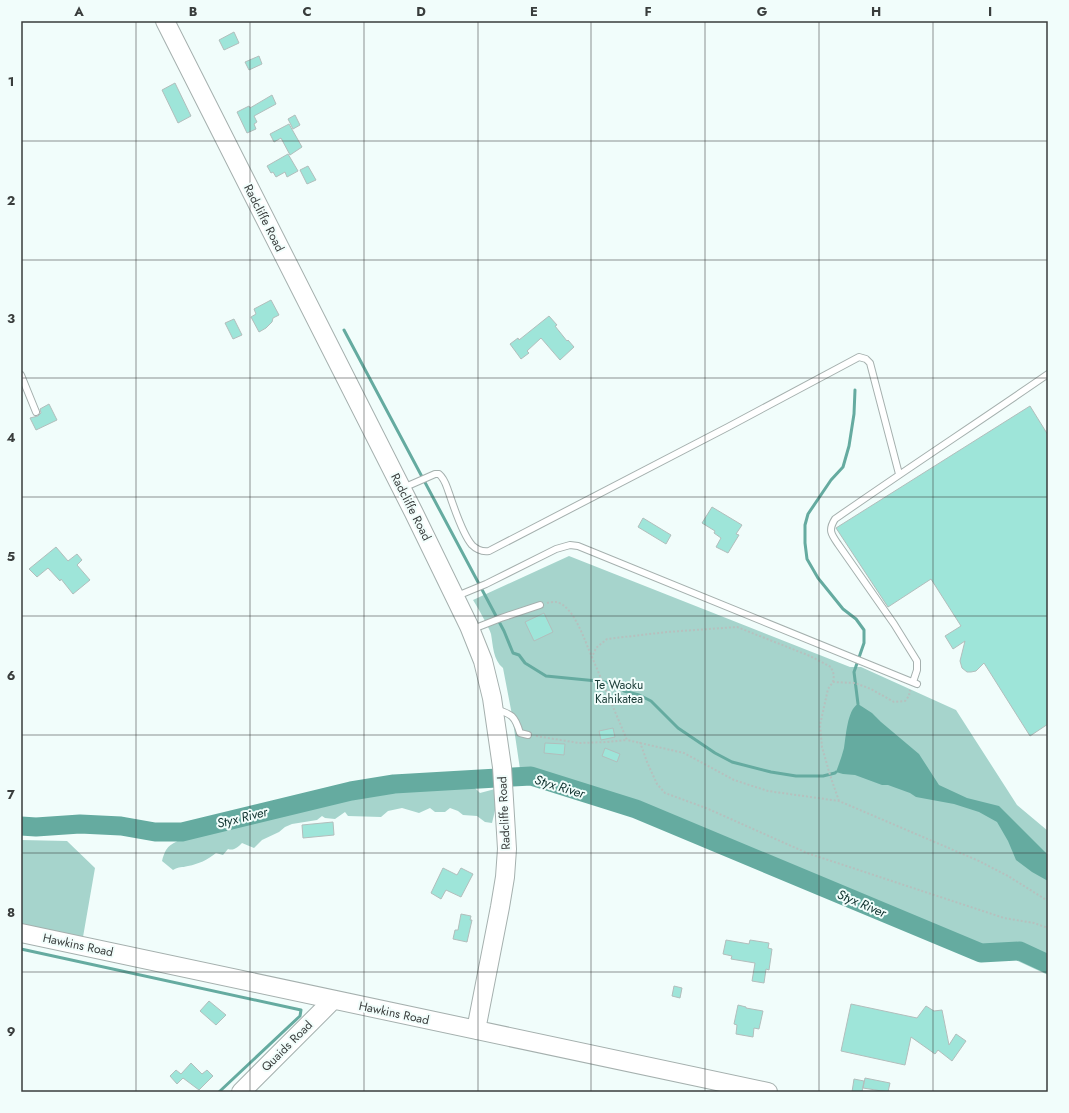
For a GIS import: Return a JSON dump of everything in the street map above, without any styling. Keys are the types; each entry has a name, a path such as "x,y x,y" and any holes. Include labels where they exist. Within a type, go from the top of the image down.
{"street":[{"name":"Radcliffe Road","path":"165,21 455,596 471,630 487,672 502,767 507,849 505,877 476,1030"},
{"name":"Hawkins Road","path":"21,933 768,1092"},
{"name":"Quaids Road","path":"241,1092 333,1000"}],"lane":[{"path":"401,488 435,474 442,476 445,480 448,492 469,540 480,550 489,552 859,357 866,359 870,363 899,474"},
{"path":"455,596 486,584 556,549 570,545 578,546 915,683 917,661 894,624 832,535 831,526 835,519 899,474 918,463 1048,374"},
{"path":"21,375 36,412"},
{"path":"471,630 540,605"},
{"path":"494,709 511,714 517,722 520,733 528,735"}],"path":[{"path":"540,605 557,602 565,606 571,612 592,657 627,740"},
{"path":"592,657 596,648 608,639 667,632 737,627 810,656 831,667 834,675 833,682 828,689 820,725 822,747 830,775 840,801"},
{"path":"833,682 855,683 872,689 894,702 904,701 909,696 915,683"},
{"path":"528,735 579,743 627,740 640,742 684,753 734,780 768,791 840,801 979,861 1008,876 1048,901"},
{"path":"640,742 657,784 665,793 718,813 807,853 1004,918 1034,923 1048,928"}],"green space":[{"name":"Te Waoku Kahikatea","path":"569,556 850,667 861,667 956,710 1017,805 1048,831 1048,975 979,943 852,890 520,769 503,668 495,657 490,631 473,600"},
{"path":"426,778 436,784 447,785 457,783 473,786 480,793 495,789 499,794 492,823 485,822 477,816 463,815 450,808 445,812 435,812 430,808 419,813 402,808 388,811 381,817 348,816 345,812 335,819 325,818 322,816 317,820 292,824 262,840 254,848 242,843 234,849 228,849 223,855 216,853 203,861 192,865 173,870 162,861 167,848 183,837 192,827 197,824 204,825 210,830 213,828 215,817 237,810 241,815 248,813 264,817 323,805 330,797 342,793 354,794 361,788 379,782 384,783 396,790 403,784 410,781"},
{"path":"21,840 67,841 95,868 83,937 21,928"}],"shaded area":[{"path":"858,704 872,713 919,754 939,785 967,798 999,806 1048,855 1048,881 1032,872 1016,860 1008,841 997,822 979,812 954,804 916,797 910,793 888,785 882,785 855,775 836,772 844,748 849,718 854,707"}],"building":[{"path":"234,32 239,43 224,50 219,40"},
{"path":"259,56 262,64 249,70 245,62"},
{"path":"175,83 191,116 178,123 162,90"},
{"path":"272,95 276,104 254,116 257,122 254,124 256,129 247,133 237,112 249,106 250,108"},
{"path":"295,115 300,125 293,129 288,119"},
{"path":"289,124 302,147 290,155 281,138 274,142 270,134"},
{"path":"288,154 298,171 287,177 285,172 276,177 273,172 271,173 267,166"},
{"path":"308,166 316,180 307,184 300,170"},
{"path":"271,300 279,315 273,318 272,322 266,328 259,332 251,317 256,314 254,309"},
{"path":"549,316 557,325 555,326 567,341 568,340 574,347 560,360 541,338 527,351 529,353 521,359 510,344 518,338 519,340"},
{"path":"234,319 242,335 233,339 225,323"},
{"path":"49,404 57,420 36,430 30,418 38,416 41,413 40,409"},
{"path":"1030,406 1048,435 1048,724 1030,736 984,663 976,671 967,672 962,668 960,661 965,641 953,649 945,636 961,626 931,579 888,607 836,528"},
{"path":"712,507 742,525 736,534 739,535 728,553 716,547 721,538 714,533 715,531 702,523"},
{"path":"643,518 671,535 666,544 638,527"},
{"path":"56,547 68,561 77,554 82,560 77,565 90,580 73,594 61,579 60,581 48,568 37,577 29,569"},
{"path":"544,613 553,632 534,641 525,622"},
{"path":"613,728 615,737 601,740 599,731"},
{"path":"545,743 565,744 564,755 544,753"},
{"path":"605,748 620,754 617,762 602,756"},
{"path":"333,822 334,835 303,838 302,825"},
{"path":"443,868 457,875 461,868 473,874 461,897 446,890 441,899 431,893"},
{"path":"461,914 471,916 470,920 472,920 467,942 453,939 455,930 458,930"},
{"path":"726,940 749,944 750,940 769,943 768,948 772,949 769,970 766,969 764,983 752,981 755,963 731,959 732,956 723,954"},
{"path":"674,986 682,988 680,998 672,996"},
{"path":"209,1001 226,1015 216,1025 200,1011"},
{"path":"851,1004 917,1018 926,1006 934,1011 942,1010 949,1045 956,1034 966,1041 952,1061 938,1050 935,1054 911,1037 905,1065 841,1051"},
{"path":"738,1005 763,1011 759,1029 754,1028 753,1037 736,1034 737,1025 734,1024"},
{"path":"191,1063 202,1074 207,1070 213,1076 199,1090 183,1078 177,1084 170,1076 176,1070 181,1074"},
{"path":"865,1078 890,1083 888,1092 863,1088"},
{"path":"854,1079 864,1081 862,1092 852,1092"}],"waterway":[{"path":"344,330 504,631 513,653 519,655 525,663 546,676 617,684 624,691 639,695 651,701 678,728 715,753 732,762 771,772 796,776 823,776 836,772"},
{"path":"855,390 854,414 849,446 843,467 831,480 808,514 805,525 805,543 807,559 818,578 843,609 856,619 864,630 864,643 854,672 858,704"},
{"name":"Styx River","path":"21,826 36,827 80,824 121,826 155,832 182,832 351,791 394,784 531,776 636,809 981,953 1020,951 1048,964"},
{"path":"21,949 301,1010 300,1016 219,1092"}]}
